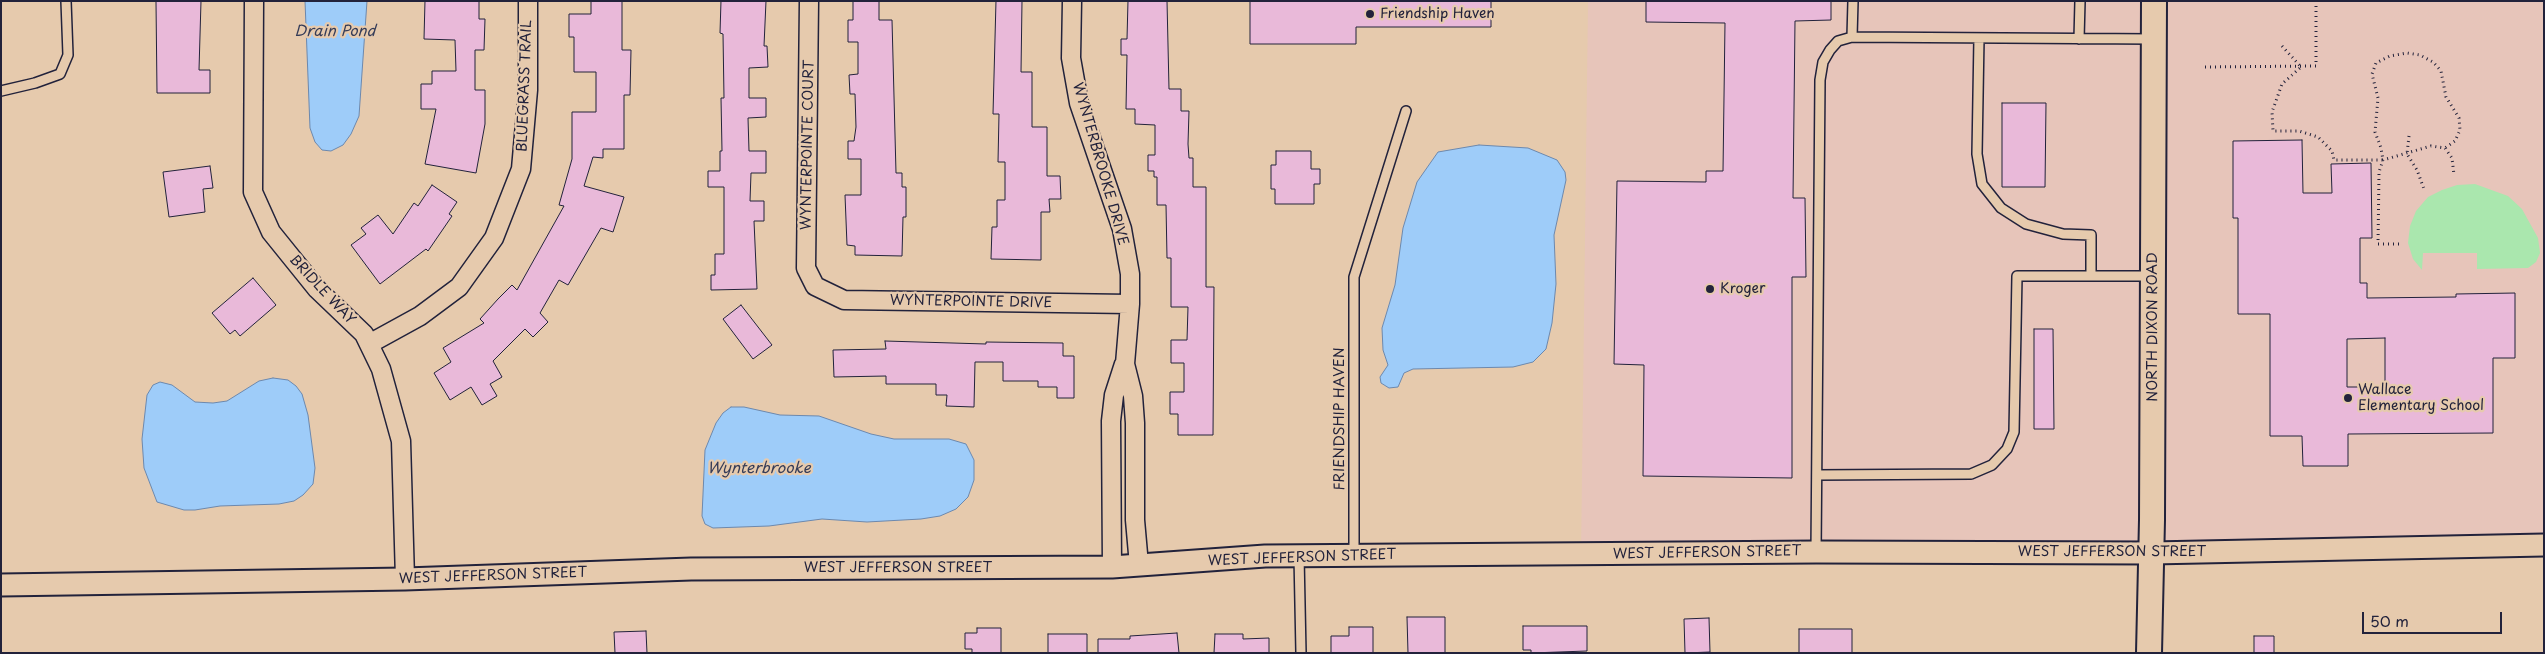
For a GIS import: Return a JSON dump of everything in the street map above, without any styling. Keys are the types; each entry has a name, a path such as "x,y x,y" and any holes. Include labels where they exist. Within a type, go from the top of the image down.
{"main road":[{"name":"NORTH DIXON ROAD","path":"2149,653 2152,553 2154,1"}],"street":[{"name":"BRIDLE WAY","path":"254,1 253,192 271,232 318,288 364,334 381,369 401,440 405,579"},
{"name":"BLUEGRASS TRAIL","path":"369,344 420,316 459,287 494,238 522,169 528,90 528,1"},
{"name":"WYNTERPOINTE COURT","path":"810,1 806,268 814,286"},
{"name":"WYNTERBROOKE DRIVE","path":"1072,1 1071,58 1079,103 1122,229 1130,274 1130,304 1125,364 1133,396 1135,414 1135,520 1138,565"},
{"name":"WYNTERPOINTE DRIVE","path":"814,286 844,300 1130,304"},
{"path":"1112,566 1111,421 1114,395 1125,364"},
{"name":"WEST JEFFERSON STREET","path":"1,585 405,579 691,569 1112,566 1299,555 1816,552 2152,553 2544,546"}],"lane":[{"path":"1,91 35,83 60,74 68,55 66,1"},
{"path":"1852,37 1853,1"},
{"path":"2080,1 2080,39"},
{"path":"1816,552 1820,80 1823,62 1830,50 1838,42 1852,37 2153,39"},
{"path":"1979,38 1977,154 1983,187 2001,208 2026,224 2063,234 2091,235 2092,276"},
{"name":"FRIENDSHIP HAVEN","path":"1354,555 1354,277 1406,111"},
{"path":"1817,475 1971,474 1992,465 2007,449 2014,432 2017,276 2153,276"},
{"path":"1299,555 1301,653"}],"path":[{"path":"2205,67 2316,66 2316,1"},
{"path":"2282,46 2301,66"},
{"path":"2301,66 2282,84 2272,112 2272,131 2299,131 2318,136 2332,151 2334,160 2383,160 2431,146 2445,148 2455,142 2460,130 2460,118 2446,97 2441,71 2433,62 2420,55 2408,53 2390,56 2376,63 2372,74 2378,98 2375,132 2382,148 2383,160 2379,172 2378,244 2399,244"},
{"path":"2409,136 2407,154 2417,170 2424,189"},
{"path":"2445,148 2452,158 2454,175"}],"shaded area":[{"path":"1588,1 2544,1 2544,546 1581,555"}],"green space":[{"path":"2475,184 2508,196 2522,209 2538,238 2540,253 2536,262 2528,268 2477,269 2477,253 2423,253 2422,270 2413,259 2408,243 2410,226 2416,211 2428,197 2442,190 2457,185"}],"water":[{"name":"Drain Pond","path":"305,1 367,1 359,116 351,134 343,145 331,151 322,150 315,142 310,128"},
{"path":"1479,145 1528,148 1557,160 1565,172 1566,180 1554,235 1556,284 1552,323 1546,349 1533,362 1513,367 1413,369 1404,373 1398,387 1389,388 1381,383 1380,377 1388,365 1383,350 1382,328 1395,285 1403,228 1417,182 1438,152"},
{"path":"273,378 288,380 296,386 302,394 308,415 315,468 313,484 303,495 294,501 279,504 220,506 195,510 184,510 157,502 144,468 142,439 147,395 153,385 160,382 172,385 195,402 213,403 227,401 259,381"},
{"name":"Wynterbrooke","path":"731,407 744,407 780,415 819,416 871,434 894,439 949,439 966,444 974,460 974,480 968,497 956,509 940,516 867,522 822,519 769,526 713,528 705,524 702,516 705,450 716,423 723,413"}],"building":[{"path":"156,1 201,1 199,70 210,70 210,93 157,93"},
{"path":"425,1 479,1 479,19 485,19 484,50 475,50 475,90 485,90 485,124 476,173 425,164 436,109 421,109 421,84 432,84 432,71 456,71 455,40 424,39"},
{"path":"591,1 622,1 622,50 631,50 630,95 624,95 624,149 603,149 603,158 593,157 584,186 624,197 613,232 601,228 568,285 559,280 540,313 548,322 533,337 525,329 493,361 502,377 490,384 497,396 482,405 471,387 450,400 434,373 451,362 443,348 484,323 480,319 512,285 517,290 564,206 559,205 572,159 572,112 596,112 596,72 574,72 574,37 569,37 569,14 591,14"},
{"path":"721,1 766,1 764,46 767,46 768,67 749,68 749,98 766,98 766,117 748,118 749,151 766,151 766,173 751,173 750,201 764,201 764,221 754,221 757,289 711,290 711,275 715,275 715,254 724,254 724,187 708,187 708,171 720,171 720,151 722,151 721,98 724,98 723,34 720,33"},
{"path":"853,1 879,1 879,20 892,20 896,173 902,173 902,187 906,187 906,217 903,217 902,256 855,255 855,246 847,245 845,195 861,195 861,159 848,159 848,141 854,141 856,127 855,94 850,94 849,75 858,74 858,42 848,42 848,20 853,20"},
{"path":"996,1 1022,1 1021,72 1032,72 1032,127 1047,127 1047,176 1060,176 1061,199 1049,199 1050,212 1041,212 1041,260 991,259 992,227 997,227 997,200 1005,200 1005,162 998,162 999,114 993,114"},
{"path":"1128,1 1167,1 1169,89 1181,89 1181,111 1189,111 1188,144 1189,158 1193,158 1193,187 1206,187 1206,287 1214,287 1213,435 1178,435 1178,414 1170,414 1170,392 1184,392 1184,363 1171,363 1171,340 1187,340 1188,307 1171,307 1171,258 1167,258 1166,205 1157,205 1157,177 1154,177 1154,171 1148,171 1148,155 1155,155 1155,125 1135,124 1135,109 1126,109 1127,55 1121,55 1121,39 1127,39"},
{"name":"Friendship Haven","path":"1250,1 1491,1 1491,27 1356,27 1356,44 1250,44"},
{"path":"1646,1 1831,1 1831,20 1795,21 1793,198 1805,198 1806,277 1792,277 1792,478 1643,476 1644,365 1614,364 1617,181 1706,182 1706,171 1723,171 1725,23 1646,22"},
{"path":"2002,103 2046,103 2045,187 2002,187"},
{"path":"2302,140 2303,193 2332,193 2331,164 2371,163 2372,238 2360,238 2360,283 2367,283 2367,298 2456,297 2456,294 2515,293 2515,358 2493,358 2493,433 2348,434 2348,466 2303,466 2302,436 2270,436 2270,314 2238,314 2238,218 2233,218 2233,141","holes":["2385,338 2385,387 2347,387 2347,339"]},
{"path":"1276,151 1311,151 1311,169 1320,169 1320,184 1314,184 1314,204 1275,204 1275,189 1271,189 1271,165 1276,165"},
{"path":"210,166 213,188 203,189 205,212 169,217 163,172"},
{"path":"432,185 457,202 449,214 452,216 428,251 426,249 380,284 351,245 366,234 361,228 378,215 393,234 414,203 418,206"},
{"path":"253,278 276,305 240,336 235,330 230,334 212,313"},
{"path":"741,305 772,345 753,359 723,319"},
{"path":"2034,329 2053,329 2054,429 2034,429"},
{"path":"885,341 986,344 986,342 1063,343 1063,356 1074,356 1074,398 1057,398 1057,387 1038,387 1038,381 1003,381 1003,362 975,362 974,407 946,406 947,395 936,395 936,384 886,384 886,376 834,377 833,350 886,349"},
{"path":"1407,617 1445,617 1445,653 1408,653"},
{"path":"1709,618 1710,652 1685,653 1684,619"},
{"path":"1523,626 1587,626 1587,651 1531,653 1531,650 1523,650"},
{"path":"1349,627 1373,627 1373,653 1331,653 1331,636 1349,636"},
{"path":"977,628 1001,628 1001,653 972,653 972,649 965,649 965,633 977,633"},
{"path":"1799,629 1852,629 1852,653 1799,653"},
{"path":"646,631 647,653 615,653 614,632"},
{"path":"1177,633 1179,653 1098,653 1098,639 1130,639 1130,636"},
{"path":"1048,634 1087,634 1087,653 1048,653"},
{"path":"1215,634 1243,634 1243,639 1269,638 1269,653 1214,653"},
{"path":"2254,636 2274,636 2274,653 2254,653"}],"place":[{"name":"Friendship Haven","path":"1370,14"},
{"name":"Kroger","path":"1710,289"},
{"name":"Wallace Elementary School","path":"2348,398"}]}
